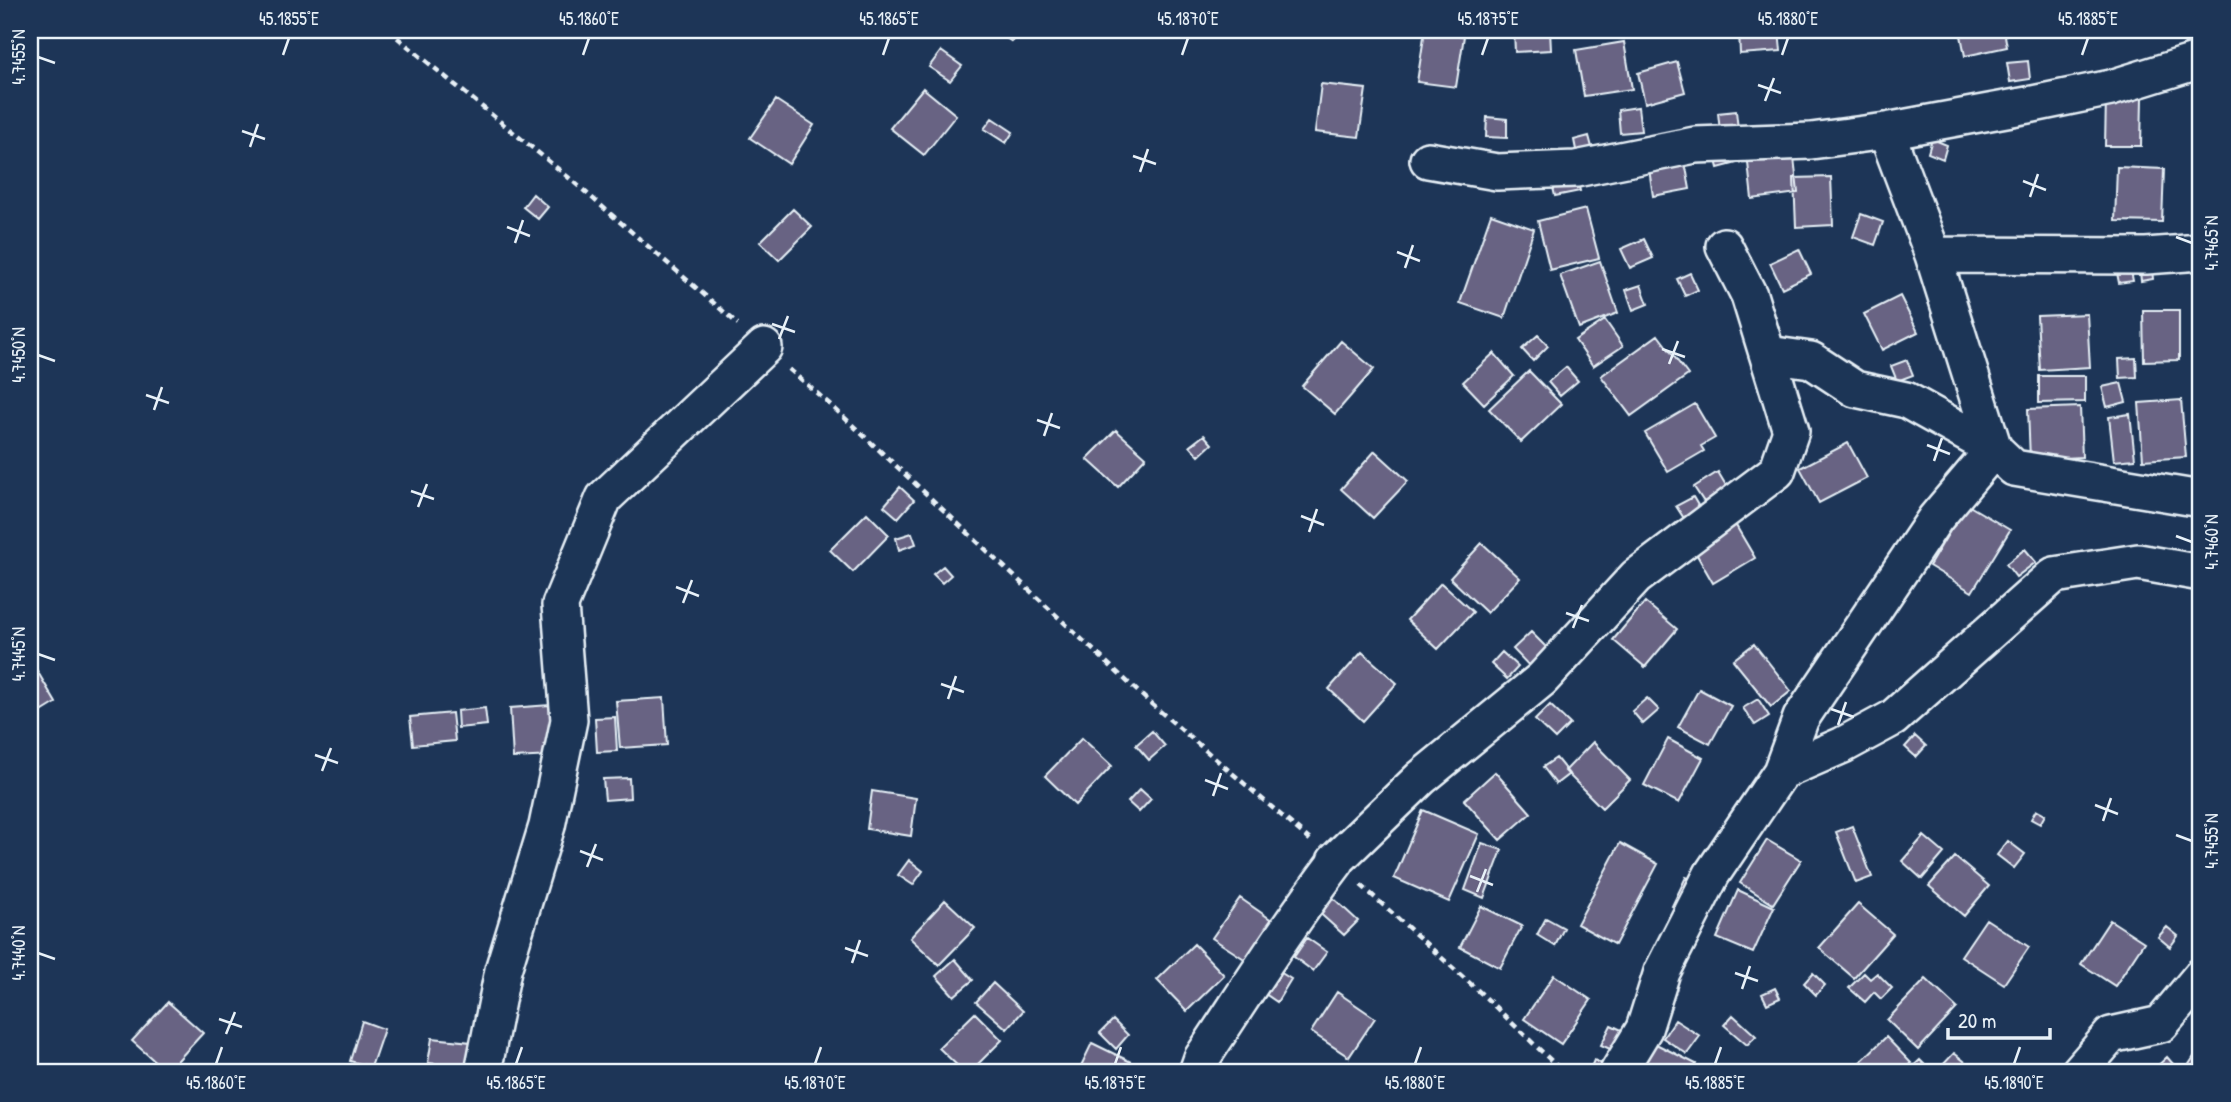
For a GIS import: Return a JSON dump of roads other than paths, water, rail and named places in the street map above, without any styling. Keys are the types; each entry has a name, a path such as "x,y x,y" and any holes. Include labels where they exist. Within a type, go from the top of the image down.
{"street":[{"path":"1429,160 1497,172 1576,169 1695,145 1811,141 1886,131 2111,88 2201,60"},
{"path":"1886,131 1933,255 1994,449"},
{"path":"1197,1072 1202,1058 1261,968 1336,862 1421,778 1542,679 1636,577 1777,471 1791,432 1749,295 1724,246"},
{"path":"1933,255 2146,256 2201,252"},
{"path":"483,1072 503,970 547,826 569,720 560,605 604,498 764,347"},
{"path":"1769,354 1811,360 1855,389 1906,400 1994,449 2014,468 2201,499"},
{"path":"1618,1072 1644,1029 1662,972 1712,874 1781,772 1801,718 1935,519 1994,449"},
{"path":"1781,772 1843,745 1893,718 2054,575 2138,562 2201,573"},
{"path":"2079,1072 2111,1035 2161,1024 2201,976"}]}
